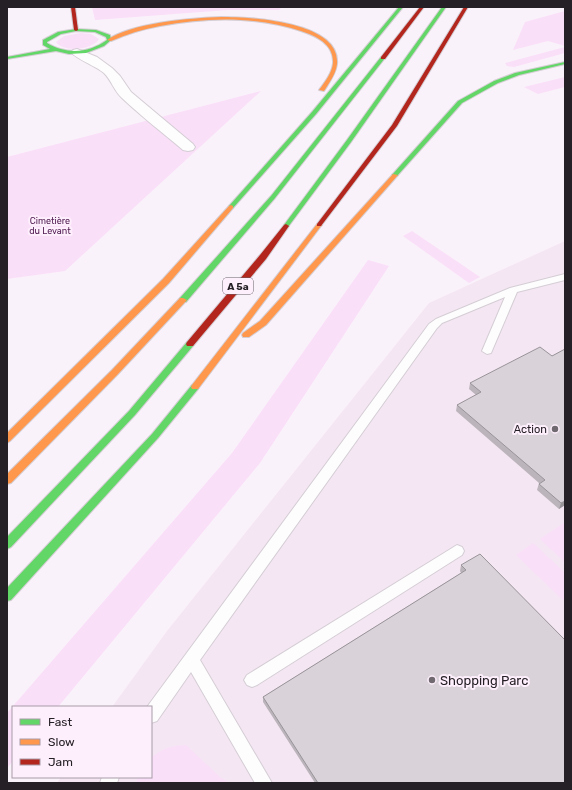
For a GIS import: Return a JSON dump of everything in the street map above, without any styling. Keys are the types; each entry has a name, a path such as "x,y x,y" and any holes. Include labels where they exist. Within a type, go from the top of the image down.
{"main road":[{"path":"73,7 76,30"},
{"path":"7,438 166,281 314,113 401,7"},
{"name":"A 5a","path":"7,480 183,300 258,215 321,138 422,7"},
{"name":"A 5a","path":"7,544 132,412 263,257 349,142 444,7"},
{"path":"7,596 155,436 225,349 394,126 466,7"},
{"path":"7,58 55,50 77,52 149,27 227,18 274,21 304,28 327,41 334,52 335,63 332,74 313,103 314,113"},
{"path":"7,52 46,41 56,34 76,30 96,31 108,36 105,43"},
{"path":"46,41 45,44 55,50"},
{"path":"225,349 263,323 460,102 496,82 541,68 565,63"}],"street":[{"path":"105,43 119,73 116,80"},
{"path":"77,52 106,68 116,80 118,87 126,95 188,147"}],"lane":[{"path":"152,714 433,326 447,317 514,290 565,276"},
{"path":"487,350 514,290"},
{"path":"252,680 457,551"},
{"path":"192,660 264,783"}],"shaded area":[{"name":"Shopping Parc","path":"565,241 565,783 57,783 60,778 152,778 152,706 113,706 167,631 429,303"}],"green space":[{"path":"92,7 282,7 279,10 228,10 95,20"},
{"path":"565,11 565,46 548,41 513,50 525,22"},
{"path":"81,33 91,34 99,39 91,46 78,49 65,48 56,42 64,36"},
{"path":"565,47 565,53 514,67 507,66 505,63"},
{"path":"565,77 565,87 538,94 524,87"},
{"name":"Cimetière du Levant","path":"261,91 65,271 7,279 7,157"},
{"path":"412,231 480,277 469,283 403,236"},
{"path":"368,260 389,266 260,463 59,706 13,706 232,453"},
{"path":"564,523 565,524 565,562 540,539"},
{"path":"533,543 565,573 565,599 563,600 516,555"},
{"path":"12,707 12,762 7,768 7,713"},
{"path":"186,745 221,778 230,783 136,783 138,778 152,778 152,757 167,748"}],"building":[{"path":"540,347 552,356 565,349 565,501 561,503 539,484 545,480 457,405 481,392 470,383"},
{"name":"Shopping Parc","path":"480,554 565,640 565,783 318,783 263,697 466,570 461,565"}],"traffic: fast":[{"path":"231,207 314,113 401,7"},
{"path":"286,226 349,141 444,7"},
{"path":"76,30 96,31 108,36 109,40 95,49 78,53 60,51 45,44 45,41 60,33 76,30"},
{"path":"7,58 55,50"},
{"path":"183,300 273,197 383,58"},
{"path":"395,175 460,102 496,82 517,74 565,63"},
{"path":"7,544 132,413 190,344"},
{"path":"7,596 155,436 195,387"}],"traffic: slow":[{"path":"109,40 130,32 153,26 203,19 256,19 290,25 307,31 327,42 333,51 335,57 334,67 322,90"},
{"path":"246,335 263,323 395,175"},
{"path":"7,439 166,281 231,207"},
{"path":"195,387 319,225"},
{"path":"7,480 115,372 183,300"}],"traffic: jam":[{"path":"73,7 76,30"},
{"path":"383,58 422,7"},
{"path":"319,225 394,126 466,7"},
{"path":"190,344 263,257 286,226"}],"place":[{"name":"Action","path":"555,429"},
{"name":"Shopping Parc","path":"432,680"}]}
